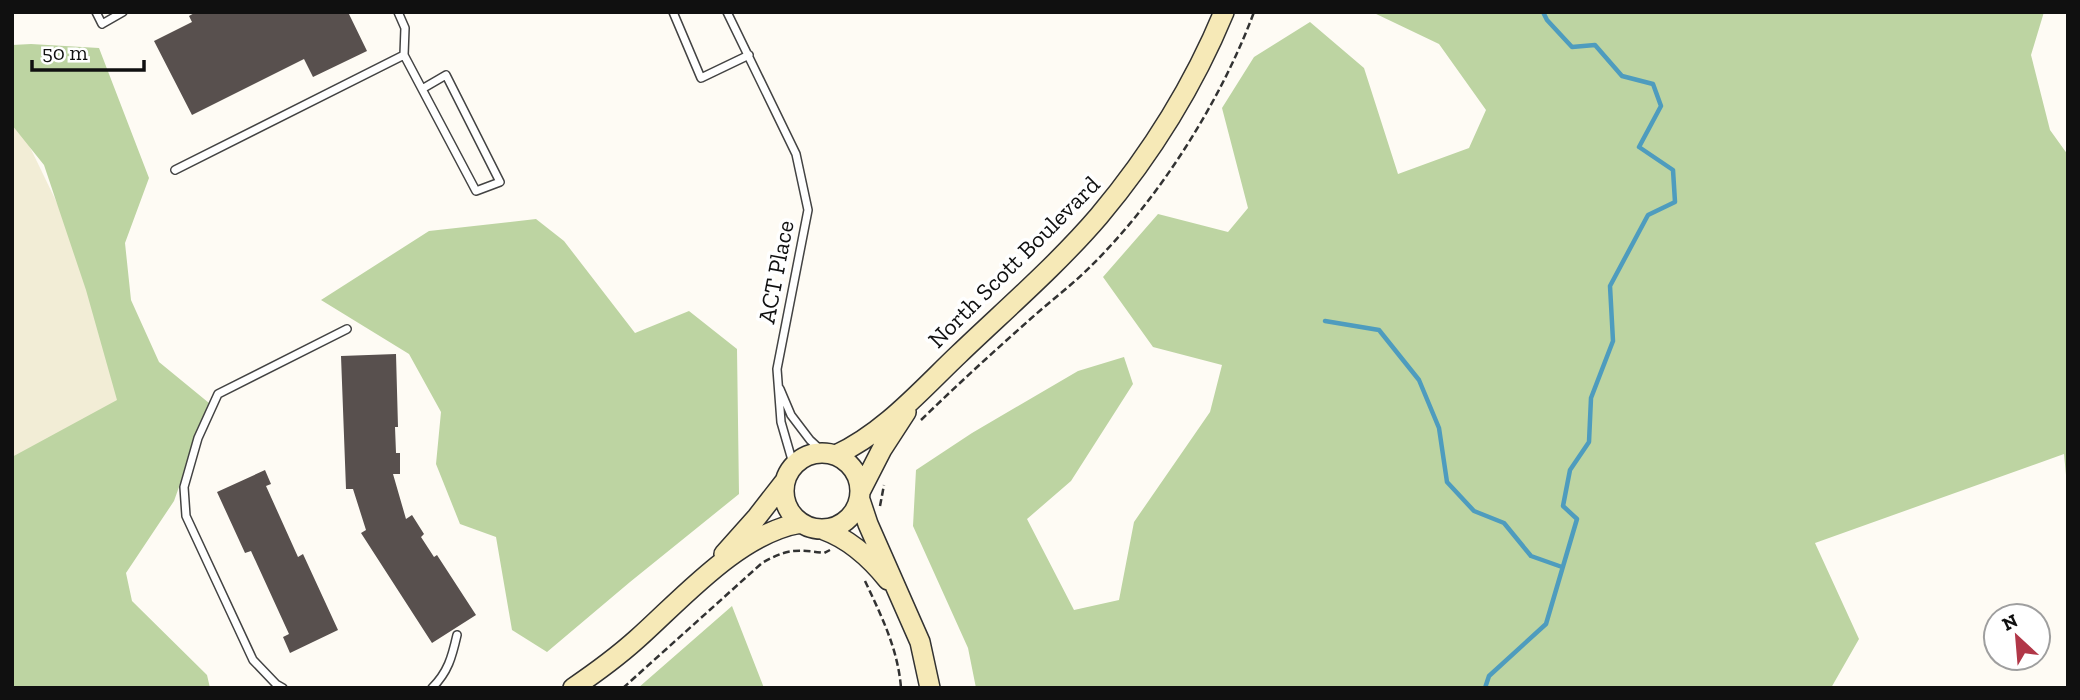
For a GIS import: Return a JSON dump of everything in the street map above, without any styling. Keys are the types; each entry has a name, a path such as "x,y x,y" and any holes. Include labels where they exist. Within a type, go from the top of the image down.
{"main road":[{"name":"North Scott Boulevard","path":"830,453 875,430 915,395 1098,217 1135,172 1161,134 1191,84 1224,12"},
{"name":"North Scott Boulevard","path":"860,495 915,395"},
{"path":"715,567 727,549 757,517 798,460 810,454 830,453 848,461 856,472 868,524 920,642 930,688"},
{"path":"788,474 783,493 792,515 812,528 837,535 882,573 902,598"},
{"path":"824,530 847,521 856,510 860,495"},
{"path":"573,688 636,641 715,567 772,531 801,523"}],"lane":[{"path":"96,12 102,24 123,12"},
{"path":"398,12 405,28 404,55 422,89 476,191 500,182 446,75 422,89"},
{"path":"673,12 701,78 749,55"},
{"name":"ACT Place","path":"727,12 796,154 808,210 777,369 778,409 793,460 788,474"},
{"path":"175,170 404,55"},
{"path":"284,688 276,684 253,660 186,516 184,487 198,438 218,394 347,329"},
{"name":"ACT Place","path":"779,388 791,415 810,440 830,453"},
{"path":"432,688 451,662 457,635"}],"path":[{"path":"865,581 889,634 901,688"}],"shaded area":[{"path":"12,110 150,395 12,462"}],"green space":[{"path":"1372,12 2044,12 2031,55 2050,130 2068,155 2068,496 2064,454 1815,543 1859,639 1831,688 976,688 968,648 913,526 916,470 972,433 1078,371 1124,357 1133,384 1071,481 1027,519 1074,610 1119,600 1134,522 1210,412 1222,365 1153,347 1103,277 1158,214 1228,232 1248,208 1222,108 1254,57 1310,22 1364,68 1398,174 1469,148 1486,110 1439,44"},
{"path":"12,45 99,48 149,178 125,243 131,300 159,362 209,403 174,501 126,573 132,601 207,675 210,688 12,688 12,457 117,400 86,290 44,165 12,125"},
{"path":"536,219 564,241 635,333 689,311 737,349 739,494 547,652 512,630 496,537 460,524 436,464 441,412 409,354 321,300 429,231"},
{"path":"732,606 764,688 638,688"}],"building":[{"path":"196,12 348,12 367,51 313,77 304,59 192,115 154,41 192,22 189,16"},
{"path":"396,354 398,427 395,427 396,453 400,453 400,474 393,474 406,519 412,515 424,534 421,537 434,557 437,555 476,615 432,643 361,533 366,530 353,489 346,489 341,356"},
{"path":"265,470 271,484 266,486 298,557 303,554 338,630 290,653 283,637 289,634 251,551 245,553 217,492"}],"waterway":[{"path":"1485,688 1489,676 1546,624 1577,519 1563,506 1570,470 1589,442 1591,398 1613,341 1610,286 1648,215 1675,202 1673,170 1639,147 1661,106 1653,84 1622,76 1595,45 1572,47 1543,12"},
{"path":"1325,321 1379,330 1419,380 1439,428 1447,482 1474,511 1504,523 1531,556 1562,567"}]}
